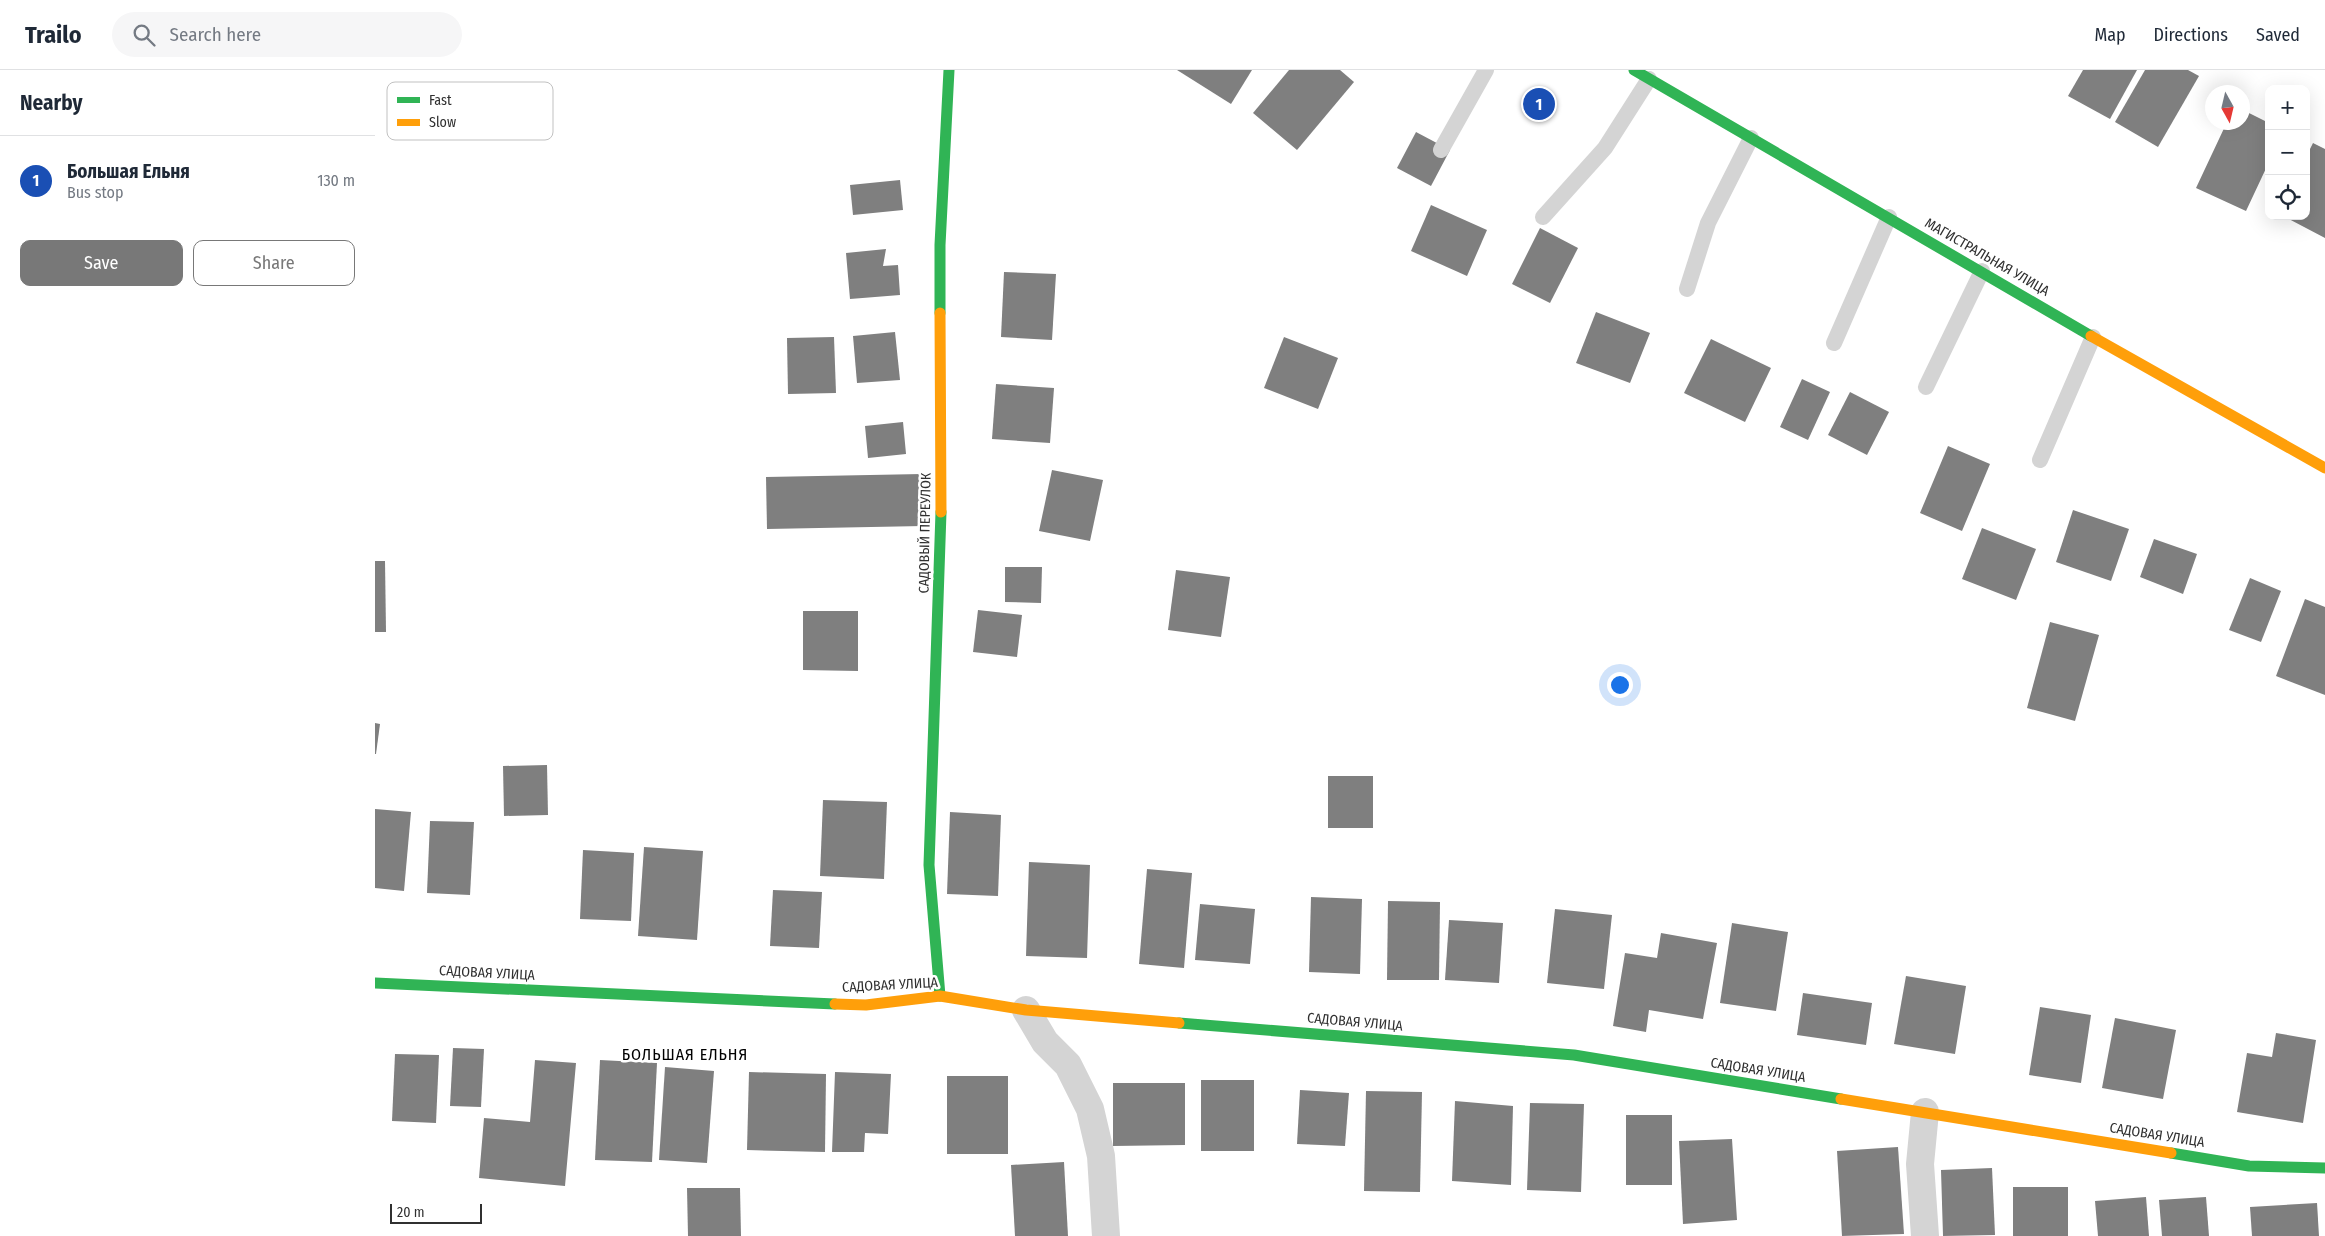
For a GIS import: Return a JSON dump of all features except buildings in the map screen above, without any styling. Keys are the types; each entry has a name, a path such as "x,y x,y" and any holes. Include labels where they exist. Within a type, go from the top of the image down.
{"street":[{"name":"САДОВЫЙ ПЕРЕУЛОК","path":"940,996 929,865 941,513 941,245 949,70"},
{"name":"МАГИСТРАЛЬНАЯ УЛИЦА","path":"1634,70 2093,337 2325,468"},
{"name":"САДОВАЯ УЛИЦА","path":"375,983 867,1005 940,996 1026,1010 1574,1055 2249,1166 2325,1168"},
{"path":"1026,1010 1045,1042 1068,1065 1090,1109 1101,1156 1106,1236"},
{"path":"1925,1112 1920,1164 1925,1236"}],"lane":[{"path":"1441,150 1486,70"},
{"path":"1543,216 1605,148 1649,79"},
{"path":"1687,289 1708,222 1751,138"},
{"path":"1834,343 1889,218"},
{"path":"1927,387 1981,271"},
{"path":"2040,460 2093,337"}],"traffic: fast":[{"path":"940,313 940,245 949,70"},
{"path":"1634,70 2091,336"},
{"path":"940,996 929,865 941,512"},
{"path":"375,983 835,1004"},
{"path":"1179,1023 1574,1055 1841,1099"},
{"path":"2171,1153 2249,1166 2325,1168"}],"traffic: slow":[{"path":"940,313 941,512"},
{"path":"2091,336 2325,468"},
{"path":"835,1004 866,1005 940,996 1026,1010 1179,1023"},
{"path":"1841,1099 2171,1153"}],"place":[{"name":"Большая Ельня","path":"1539,104"}],"district":[{"name":"БОЛЬШАЯ ЕЛЬНЯ","path":"685,1054"}]}
